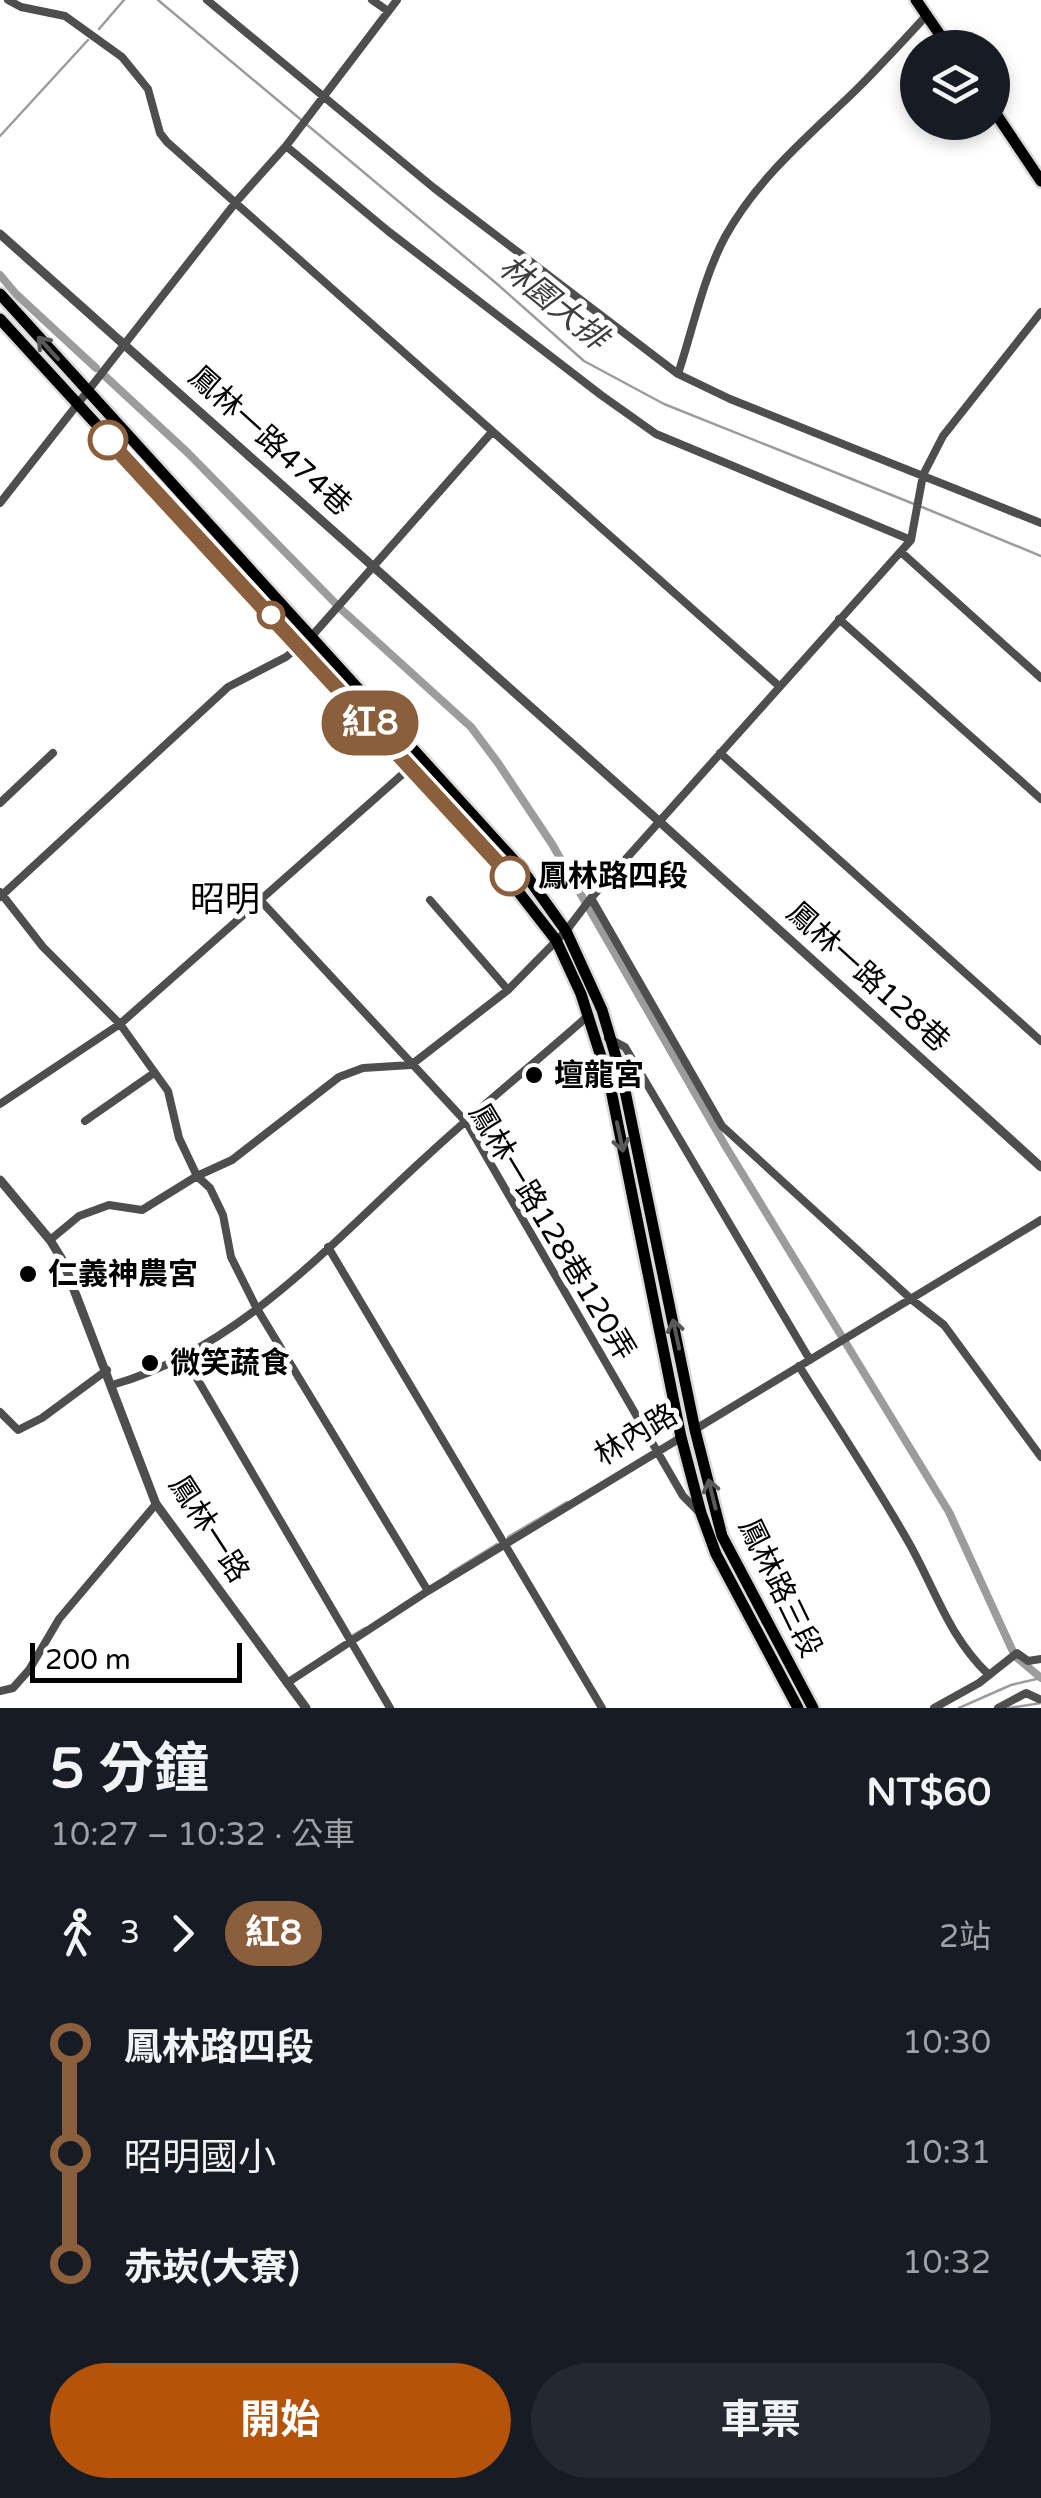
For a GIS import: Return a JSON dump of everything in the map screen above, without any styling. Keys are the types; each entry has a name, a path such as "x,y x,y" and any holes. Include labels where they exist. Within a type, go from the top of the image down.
{"main road":[{"path":"916,0 936,30"},
{"path":"1010,134 1041,180"},
{"path":"0,294 522,868 561,936 610,1085 681,1438"},
{"path":"0,319 411,766 510,876 585,968 611,1038 696,1430"},
{"name":"鳳林路三段","path":"696,1430 722,1536 812,1708"},
{"name":"鳳林路三段","path":"681,1438 716,1554 798,1708"}],"street":[{"path":"8,0 21,7 66,16 122,57 148,89 160,133 779,686"},
{"path":"206,0 434,188 678,374 923,479 1041,523"},
{"path":"372,0 388,11"},
{"path":"0,502 236,202 323,100 397,0"},
{"path":"678,374 725,237 774,169 857,90 926,16"},
{"path":"288,144 431,264 656,434 912,538"},
{"name":"鳳林一路474巷","path":"0,234 372,566"},
{"path":"50,1240 79,1216 110,1206 142,1210 250,1148 340,1076 355,1069 410,1065 508,990 561,936 901,552 912,538 923,479 960,411 1041,312"},
{"path":"428,1591 256,1307 231,1258 223,1214 210,1188 197,1176 180,1138 168,1091 120,1024 42,948 1,895 228,688 311,637 492,432"},
{"path":"901,552 1041,678"},
{"name":"鳳林一路128巷","path":"372,566 1041,1167"},
{"path":"839,619 1041,798"},
{"path":"0,803 54,752"},
{"path":"720,753 1041,1041"},
{"path":"0,1104 120,1024 422,757"},
{"path":"430,900 508,990"},
{"path":"590,900 722,1126 911,1299 944,1324 1041,1457"},
{"name":"鳳林一路128巷120弄","path":"261,901 467,1123 683,1496 701,1514"},
{"path":"112,1385 146,1376 186,1358 285,1288 588,1016"},
{"path":"594,1033 625,1047 810,1360"},
{"path":"85,1121 154,1073"},
{"name":"鳳林一路","path":"0,1180 63,1261 108,1370 156,1504 288,1683"},
{"name":"林內路","path":"288,1683 428,1591 1041,1220"},
{"path":"328,1248 602,1708"},
{"path":"186,1358 390,1708"},
{"path":"799,1366 887,1504 930,1581 950,1628 966,1654 988,1674"},
{"path":"0,1412 18,1430 42,1418 108,1370"},
{"path":"0,1691 13,1688 58,1619 156,1504"},
{"path":"934,1708 974,1686 1013,1655 1028,1661 1041,1659"},
{"path":"288,1683 306,1708"},
{"path":"998,1708 1026,1693 1035,1702"}],"waterway":[{"path":"99,29 124,0"},
{"name":"林園大排","path":"158,0 584,361 664,404 914,504"},
{"path":"0,136 88,40"},
{"path":"0,275 96,368"},
{"path":"106,377 188,453 342,610 471,727 498,763 552,844 726,1147 949,1512 1015,1656 1041,1678"},
{"name":"林園大排","path":"922,507 1041,556"},
{"path":"508,1537 567,1502"},
{"path":"450,1573 497,1544"},
{"path":"353,1635 365,1628"},
{"path":"959,1708 1011,1685 1041,1678"},
{"path":"1009,1708 1041,1703"}],"bus line":[{"name":"紅8","path":"108,440 510,876"}],"place":[{"name":"鳳林路四段","path":"510,876"},
{"name":"壇龍宮","path":"534,1075"},
{"name":"仁義神農宮","path":"28,1274"},
{"name":"微笑蔬食","path":"150,1363"}],"district":[{"name":"昭明","path":"225,900"}]}
